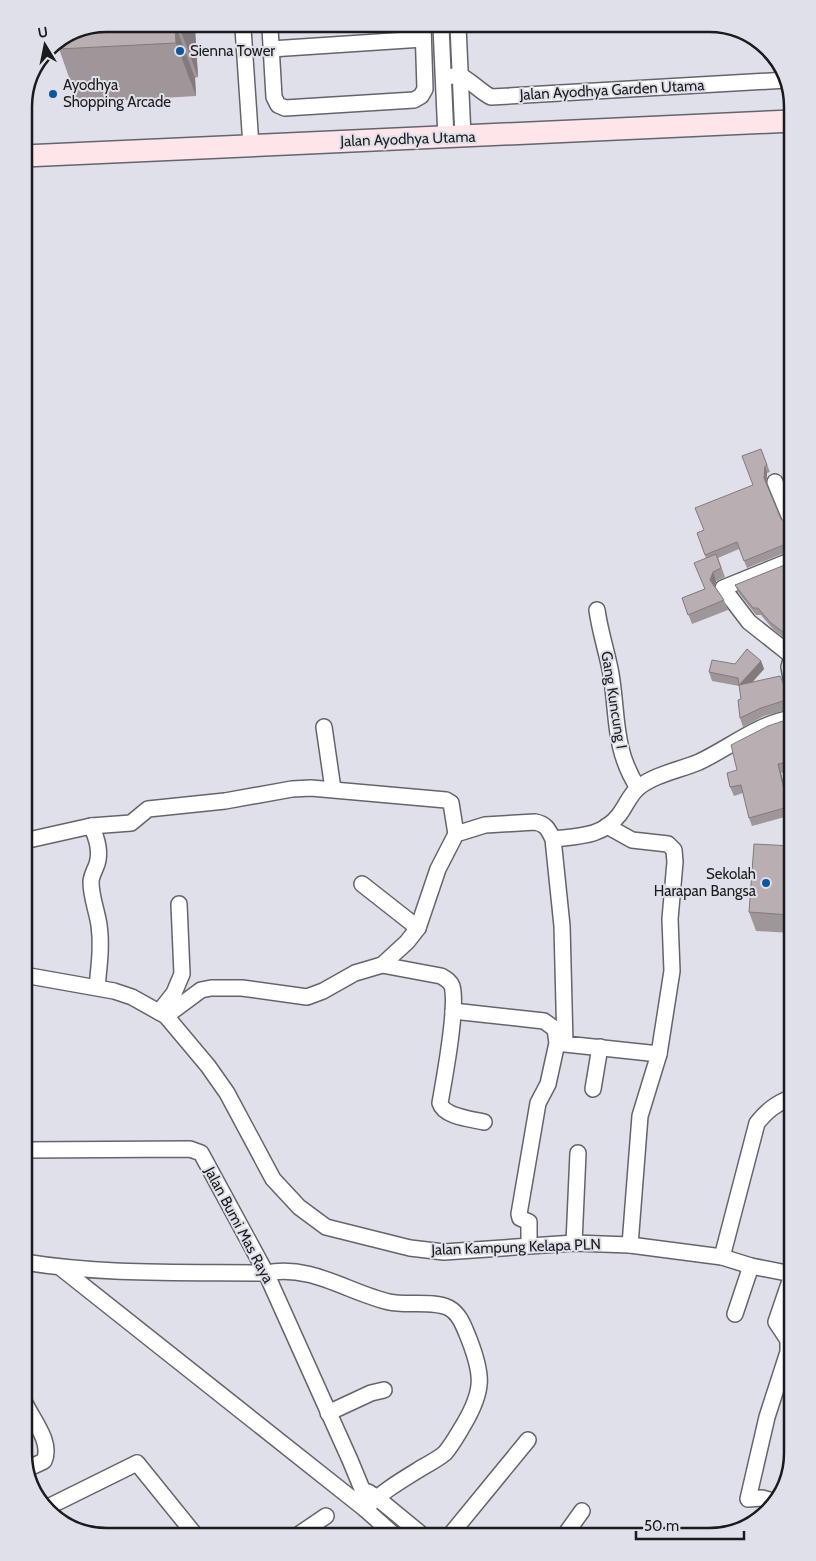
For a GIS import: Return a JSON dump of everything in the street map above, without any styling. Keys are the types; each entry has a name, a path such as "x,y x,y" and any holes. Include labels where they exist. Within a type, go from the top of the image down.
{"street":[{"path":"243,32 250,146"},
{"path":"270,32 271,49 274,98 278,105 285,108 414,100 421,96 425,89 423,33 271,49"},
{"path":"441,33 444,77 455,137"},
{"path":"455,137 461,76 458,33"},
{"path":"444,77 461,76"},
{"name":"Jalan Ayodhya Garden Utama","path":"461,76 478,90 491,97 778,80"},
{"name":"Jalan Ayodhya Utama","path":"33,156 784,120"},
{"path":"775,482 784,504"},
{"path":"784,563 723,588 749,622 784,650"},
{"name":"Gang Kuncung I","path":"597,610 600,635 606,645 611,674 619,749 638,788"},
{"path":"553,839 594,834 619,815 638,788 652,780 725,749 762,726 784,720"},
{"path":"324,727 333,790"},
{"path":"32,839 91,826 131,823 148,809 226,801 292,789 333,790 446,800 451,803 456,834 438,869 418,928 407,942 382,965 355,973 323,992 307,997 242,988 211,988 201,990 162,1014"},
{"path":"456,834 485,825 535,822 543,824 548,828 553,839 562,926 561,1043 548,1084 538,1103 520,1214 520,1218 528,1222 529,1245"},
{"path":"91,826 98,846 98,857 91,880 99,924 101,950 97,987"},
{"path":"607,826 632,840 668,844 674,850 676,877 670,920 672,971 659,1054 640,1116 630,1245"},
{"path":"362,884 418,928"},
{"path":"162,1014 182,974 179,904"},
{"path":"382,965 441,976 450,981 453,1011 440,1104 441,1108 449,1113 484,1122"},
{"name":"Jalan Kampung Kelapa PLN","path":"32,976 97,987 132,997 162,1014 208,1066 227,1093 273,1179 299,1207 326,1227 380,1242 444,1252 574,1242 630,1245 722,1257 784,1273"},
{"path":"453,1011 544,1021 555,1028 561,1043"},
{"path":"561,1043 659,1054"},
{"path":"593,1089 600,1047"},
{"path":"722,1257 757,1123 765,1112 784,1100"},
{"name":"Jalan Bumi Mas Raya","path":"32,1150 195,1150 201,1153 266,1273 350,1460 362,1489 365,1509"},
{"path":"574,1242 578,1153"},
{"path":"32,1263 61,1268 266,1273 280,1270 303,1272 318,1276 366,1296 391,1302 440,1305 456,1313 464,1326 480,1380 478,1396 473,1409 446,1452 376,1497 365,1509"},
{"path":"735,1314 751,1266"},
{"path":"61,1268 365,1509 386,1528"},
{"path":"784,1298 776,1322 784,1334"},
{"path":"768,1500 748,1499 767,1417 784,1364"},
{"path":"328,1413 371,1393 384,1390"},
{"path":"32,1417 43,1438 46,1455 44,1461 34,1466"},
{"path":"456,1528 528,1440"},
{"path":"52,1505 129,1465 137,1464 189,1528"},
{"path":"362,1489 376,1497 415,1528"},
{"path":"570,1528 582,1511"},
{"path":"308,1528 326,1516"}],"building":[{"path":"175,32 176,43 70,48 70,43 83,36 98,33"},
{"path":"761,449 767,465 765,466 764,478 781,519 784,522 784,545 744,561 737,542 705,555 697,533 704,530 695,508 753,485 742,456"},
{"path":"716,554 721,568 713,572 710,580 724,600 688,615 682,598 705,589 694,563"},
{"path":"784,565 784,633 770,622 758,608 753,608 735,585"},
{"path":"747,649 761,661 739,685 738,678 709,672 712,660 735,664"},
{"path":"780,676 784,689 784,701 761,708 740,718 738,700 741,699 739,685"},
{"path":"784,721 784,763 778,764 784,790 784,808 749,818 741,785 730,787 727,773 737,770 731,745 768,726"},
{"path":"754,844 784,846 784,915 749,912"}],"place":[{"name":"Sienna Tower","path":"180,51"},
{"name":"Ayodhya Shopping Arcade","path":"53,94"},
{"name":"Sekolah Harapan Bangsa","path":"766,883"}]}
